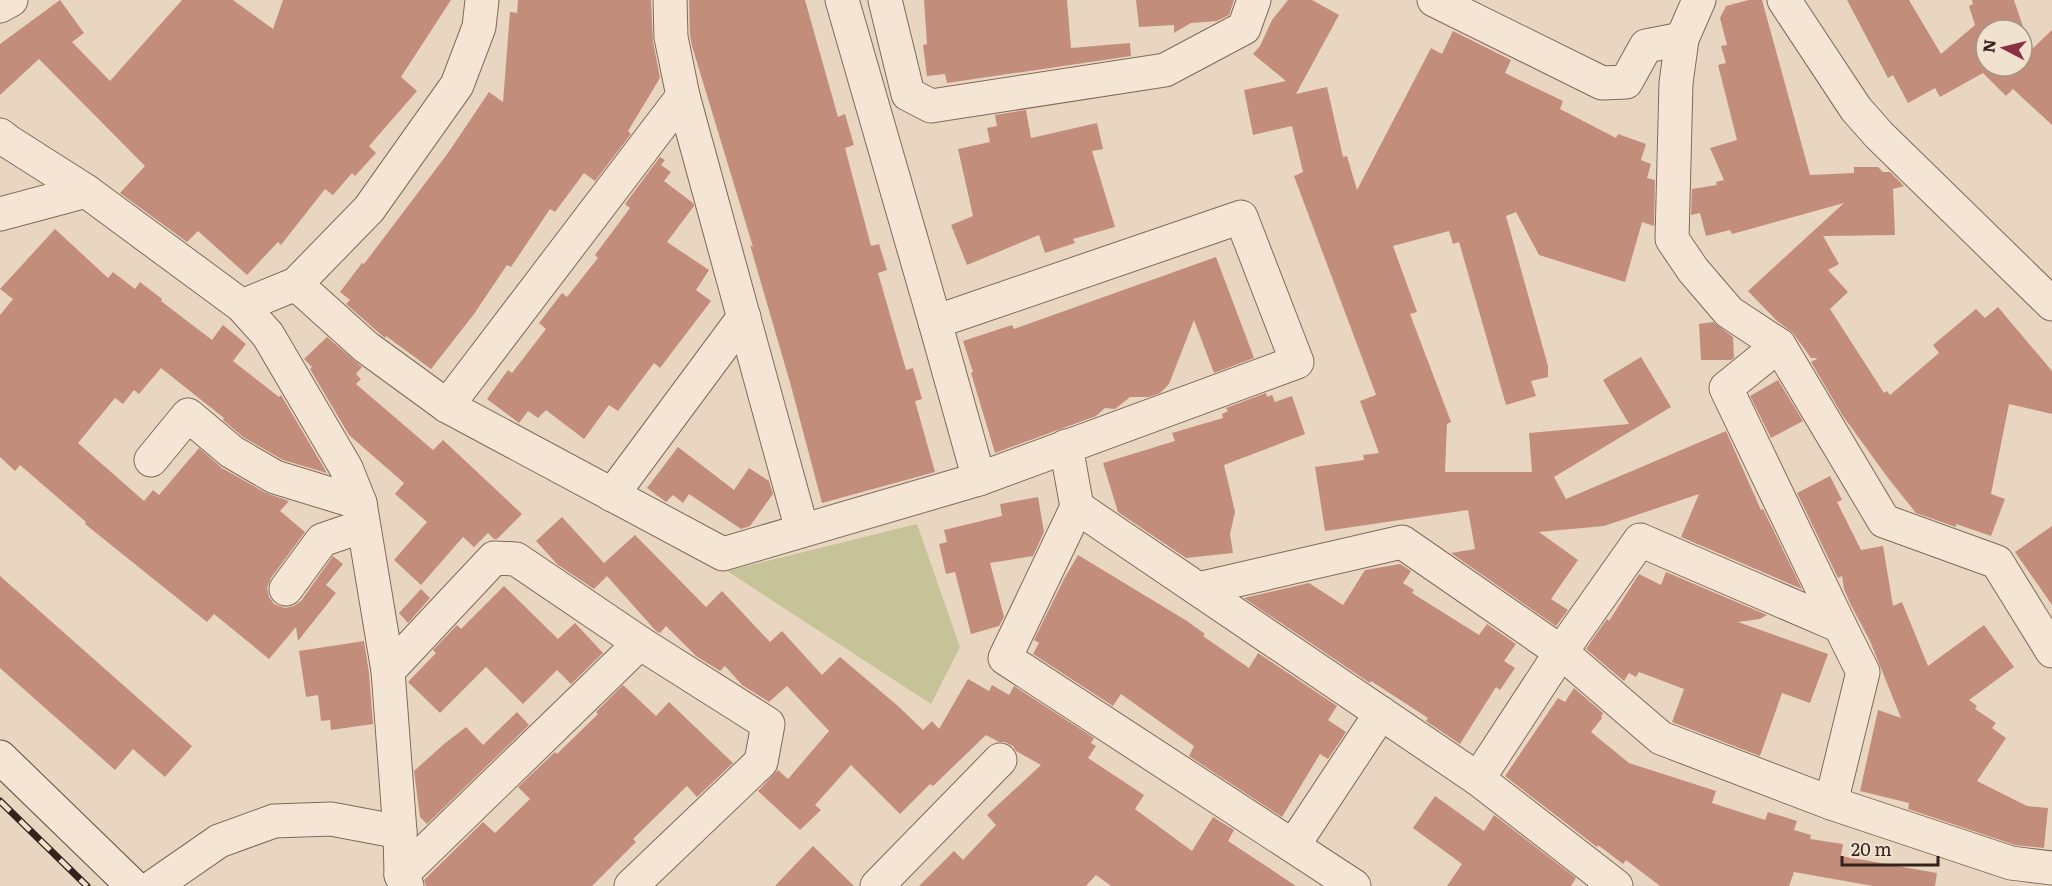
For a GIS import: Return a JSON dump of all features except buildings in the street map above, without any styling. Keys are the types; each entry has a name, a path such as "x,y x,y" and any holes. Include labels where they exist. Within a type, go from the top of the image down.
{"street":[{"path":"0,6 11,0"},
{"path":"242,306 296,284 369,209 457,85 478,27 482,0"},
{"path":"670,0 671,37 683,96 802,530"},
{"path":"842,0 979,479"},
{"path":"885,0 908,94 931,106 1165,70 1244,28 1254,0"},
{"path":"1434,0 1602,83 1626,82 1646,46 1682,39"},
{"path":"1700,0 1682,39 1676,83 1672,239 1693,270 1729,312 1779,345 1884,521 1997,562 2052,651"},
{"path":"1784,0 1856,109 1879,135 2052,304"},
{"path":"447,406 683,96"},
{"path":"0,135 86,191 242,306 268,335 346,468 362,515 388,671 404,880"},
{"path":"0,214 86,191"},
{"path":"296,284 366,347 447,406 723,554 979,479 1297,362 1242,217 935,322"},
{"path":"612,495 744,317"},
{"path":"1779,345 1726,388 1863,672 1831,803"},
{"path":"152,460 189,415 232,452 274,477 362,515"},
{"path":"1066,446 1077,507 1005,658 1354,886"},
{"path":"1077,507 1478,779 1616,886"},
{"path":"286,590 322,540 362,515"},
{"path":"1478,779 1640,540 1840,626"},
{"path":"1198,589 1402,542 1562,652 1661,738 2012,875 2052,868"},
{"path":"388,671 494,558 516,559 640,643 768,724 761,762 631,886"},
{"path":"404,880 640,643"},
{"path":"1293,846 1381,713"},
{"path":"0,757 133,886"},
{"path":"877,886 1000,760"},
{"path":"154,886 219,841 274,820 331,819 400,832"}],"shaded area":[{"path":"917,524 960,647 931,704 727,571"}],"railway":[{"path":"0,801 87,886"}]}
